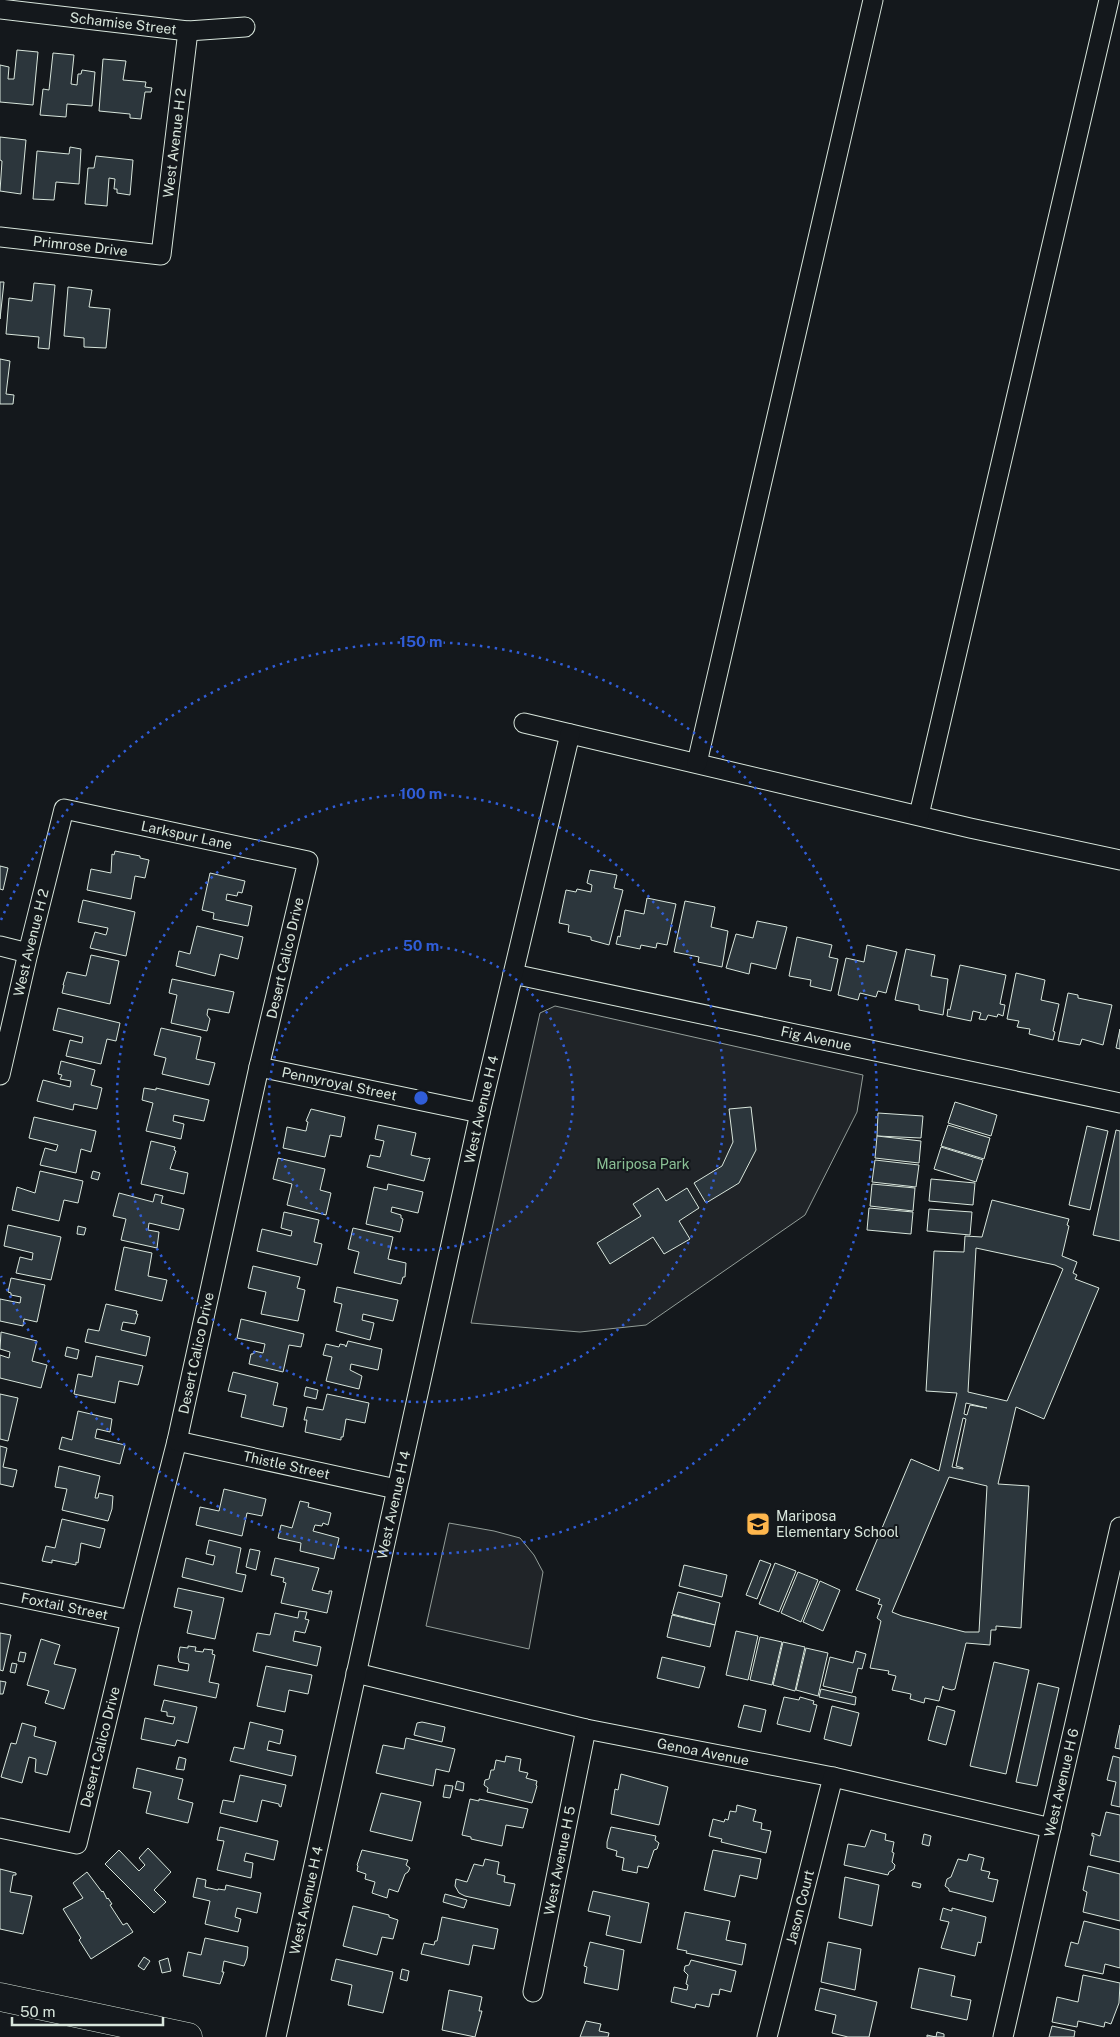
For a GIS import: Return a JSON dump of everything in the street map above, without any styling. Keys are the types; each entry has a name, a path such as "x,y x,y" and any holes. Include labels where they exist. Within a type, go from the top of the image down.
{"main road":[{"path":"0,1997 188,2037"}],"street":[{"path":"697,763 872,0"},
{"path":"918,815 1109,0"},
{"name":"Schamise Street","path":"0,9 188,31 246,27"},
{"name":"West Avenue H 2","path":"160,255 188,31"},
{"name":"Primrose Drive","path":"0,237 160,255"},
{"path":"524,723 1120,860"},
{"name":"West Avenue H 4","path":"276,2037 480,1112 570,734"},
{"name":"West Avenue H 2","path":"0,1075 64,809"},
{"name":"Larkspur Lane","path":"64,809 308,861"},
{"name":"Desert Calico Drive","path":"0,1828 77,1844 177,1440 259,1066 308,861"},
{"path":"0,946 28,953"},
{"name":"Fig Avenue","path":"513,974 1120,1103"},
{"name":"Pennyroyal Street","path":"259,1066 480,1112"},
{"name":"Thistle Street","path":"177,1440 396,1489"},
{"name":"West Avenue H 6","path":"1003,2037 1120,1527"},
{"name":"Foxtail Street","path":"0,1593 131,1620"},
{"name":"Genoa Avenue","path":"356,1673 586,1729 833,1777 1051,1828"},
{"name":"West Avenue H 5","path":"533,1992 586,1729"},
{"name":"Jason Court","path":"767,2037 833,1777"}],"green space":[{"name":"Mariposa Park","path":"555,1006 863,1075 857,1112 805,1215 646,1325 580,1332 471,1323 540,1013"},
{"path":"449,1523 520,1538 534,1555 543,1572 529,1649 426,1626"}],"building":[{"path":"17,50 38,52 33,105 0,102 0,65 9,67 8,79 14,79"},
{"path":"53,53 74,55 71,84 77,85 78,74 81,74 82,70 95,72 92,106 67,104 66,117 40,115 43,89 49,90"},
{"path":"103,59 126,61 123,80 146,82 145,87 152,88 151,92 145,92 141,119 130,118 130,114 99,111"},
{"path":"0,137 26,140 21,194 0,191 2,161 0,160"},
{"path":"70,147 81,149 79,184 56,182 54,200 33,199 37,151 69,154"},
{"path":"96,156 133,160 130,195 117,193 117,189 114,189 115,179 109,178 107,206 85,204 88,168 94,168"},
{"path":"0,282 4,282 0,319"},
{"path":"34,283 55,285 49,349 38,348 39,337 6,334 9,298 32,301"},
{"path":"68,287 92,290 89,307 110,309 106,348 84,347 84,338 64,336"},
{"path":"0,359 10,361 6,394 14,395 13,404 0,404"},
{"path":"115,851 140,856 140,858 149,860 145,878 135,876 131,899 87,890 91,869 111,873 112,854 114,855"},
{"path":"0,866 8,868 3,890 0,889"},
{"path":"590,870 617,875 614,888 623,890 609,945 591,940 591,937 568,932 569,925 559,923 566,890 576,892 577,889 591,892 592,885 587,883"},
{"path":"210,873 245,881 242,893 238,892 237,896 227,894 226,900 252,906 248,926 213,919 214,913 202,910"},
{"path":"647,898 676,904 667,945 657,943 656,948 641,945 640,949 616,944 618,936 620,937 625,910 644,914"},
{"path":"83,900 135,912 126,956 90,948 95,932 106,935 108,928 78,922"},
{"path":"685,901 715,907 711,927 728,931 722,967 698,962 699,957 674,952"},
{"path":"757,921 787,927 776,969 751,963 749,974 726,968 736,934 753,938"},
{"path":"197,926 243,937 238,959 220,954 215,976 176,966 179,951 190,954"},
{"path":"797,937 832,945 829,957 838,959 831,991 810,986 811,980 789,976"},
{"path":"867,945 897,952 886,993 878,991 876,997 860,993 858,1000 838,995 846,958 864,962"},
{"path":"906,949 935,955 931,976 948,979 943,1015 919,1010 919,1005 895,1000"},
{"path":"91,955 119,961 110,1004 62,993 67,972 86,976"},
{"path":"960,965 1006,975 1000,1004 1005,1005 1003,1016 998,1014 997,1017 988,1015 986,1020 979,1019 981,1013 973,1011 971,1021 947,1016"},
{"path":"1016,973 1045,980 1041,1000 1059,1004 1053,1040 1029,1034 1030,1029 1017,1027 1019,1021 1007,1019"},
{"path":"172,979 234,992 229,1013 208,1009 207,1015 210,1019 207,1031 171,1023 177,995 169,993"},
{"path":"1068,993 1078,995 1078,998 1112,1005 1103,1045 1082,1039 1080,1045 1058,1041"},
{"path":"58,1008 120,1023 116,1041 107,1039 101,1064 66,1056 70,1040 82,1043 83,1037 53,1030"},
{"path":"161,1028 201,1037 196,1059 215,1063 209,1085 162,1074 166,1058 154,1055"},
{"path":"1120,1029 1120,1049 1116,1048"},
{"path":"61,1061 95,1070 91,1085 102,1088 97,1109 74,1104 73,1110 37,1101 43,1080 70,1087 71,1081 60,1079 62,1075 58,1074"},
{"path":"144,1088 156,1090 156,1088 209,1100 204,1121 174,1115 173,1121 184,1124 181,1139 146,1131 153,1103 142,1100"},
{"path":"955,1102 997,1115 991,1136 948,1123"},
{"path":"751,1107 756,1150 739,1183 706,1203 694,1183 722,1166 733,1142 729,1109"},
{"path":"311,1109 345,1117 341,1137 330,1135 325,1157 283,1148 287,1127 306,1131 308,1122 306,1121"},
{"path":"878,1113 923,1116 921,1138 877,1136"},
{"path":"34,1117 96,1131 91,1152 81,1149 76,1173 40,1165 45,1148 56,1151 58,1145 29,1138"},
{"path":"378,1125 416,1133 411,1155 430,1158 424,1181 367,1167 370,1155 380,1157 384,1141 375,1139"},
{"path":"948,1125 990,1138 984,1159 941,1146"},
{"path":"1087,1126 1108,1131 1090,1210 1069,1205"},
{"path":"1116,1130 1120,1131 1120,1241 1093,1235"},
{"path":"877,1136 921,1141 919,1163 875,1158"},
{"path":"151,1141 175,1147 174,1150 176,1151 170,1169 188,1173 184,1194 141,1184"},
{"path":"941,1147 983,1160 976,1182 934,1169"},
{"path":"278,1158 325,1169 320,1190 331,1193 326,1215 287,1205 292,1184 273,1179"},
{"path":"875,1160 919,1165 916,1187 872,1182"},
{"path":"40,1171 83,1181 78,1203 64,1200 59,1221 12,1210 17,1187 35,1193"},
{"path":"93,1171 100,1173 98,1180 91,1178"},
{"path":"931,1179 975,1183 973,1205 929,1201"},
{"path":"388,1184 423,1192 418,1213 392,1207 391,1212 401,1215 403,1219 400,1232 366,1224 374,1187 387,1190"},
{"path":"872,1184 915,1188 913,1211 870,1206"},
{"path":"658,1188 666,1201 687,1188 699,1208 679,1221 690,1239 664,1254 653,1237 610,1264 597,1243 641,1216 633,1204"},
{"path":"119,1193 153,1202 155,1194 163,1196 161,1203 184,1209 179,1230 149,1223 148,1230 159,1232 157,1248 121,1240 126,1219 113,1216"},
{"path":"992,1200 1069,1219 1062,1256 1077,1262 1073,1273 1077,1275 1075,1279 1099,1288 1044,1419 1016,1407 998,1484 1029,1486 1021,1628 996,1626 996,1630 991,1630 990,1645 966,1643 955,1689 944,1688 943,1686 939,1701 925,1698 924,1703 910,1699 911,1694 892,1690 896,1676 888,1674 889,1671 870,1668 881,1621 877,1618 882,1605 878,1604 880,1599 856,1590 911,1459 939,1471 957,1393 926,1391 934,1251 964,1252 965,1236 982,1237","holes":["976,1248 1055,1265 1063,1269 1007,1401 968,1392","966,1403 987,1408 970,1405 967,1415 964,1414","963,1418 966,1419 956,1466 963,1469 952,1467","949,1477 987,1486 979,1632 965,1632 892,1612"]},
{"path":"869,1208 913,1212 911,1234 867,1230"},
{"path":"929,1209 972,1212 970,1235 927,1231"},
{"path":"284,1212 319,1220 314,1242 322,1244 317,1265 257,1251 262,1229 291,1236 292,1231 281,1228"},
{"path":"8,1225 61,1237 51,1280 16,1273 20,1257 32,1260 33,1253 4,1246"},
{"path":"78,1226 86,1228 84,1235 77,1234"},
{"path":"353,1228 393,1237 388,1259 406,1263 405,1277 403,1277 401,1284 354,1273 359,1252 348,1249"},
{"path":"124,1247 152,1253 148,1276 167,1280 162,1301 115,1290"},
{"path":"253,1266 300,1277 297,1288 305,1290 298,1321 261,1314 266,1292 248,1288"},
{"path":"11,1278 45,1285 37,1322 24,1319 23,1326 0,1321 0,1299 20,1303 21,1297 11,1295 8,1292"},
{"path":"337,1287 398,1300 393,1321 363,1314 362,1320 374,1323 370,1340 336,1331 342,1304 334,1302"},
{"path":"106,1304 137,1311 135,1324 123,1322 121,1330 150,1337 146,1356 85,1342 88,1329 99,1331"},
{"path":"241,1319 304,1334 301,1347 289,1345 283,1372 249,1364 251,1354 254,1351 263,1353 265,1344 237,1338"},
{"path":"1,1332 37,1341 32,1361 47,1365 41,1388 0,1378 0,1355 9,1358 10,1352 0,1349"},
{"path":"348,1341 382,1349 378,1370 351,1364 350,1370 362,1376 359,1389 326,1381 332,1357 323,1355 326,1344 339,1347 340,1344 346,1347"},
{"path":"67,1347 79,1350 77,1359 65,1356"},
{"path":"96,1356 143,1366 138,1385 119,1381 115,1403 74,1394 78,1374 92,1377"},
{"path":"233,1372 278,1383 273,1405 287,1408 283,1427 241,1417 246,1395 228,1391"},
{"path":"306,1387 318,1390 316,1399 304,1396"},
{"path":"0,1394 18,1398 8,1441 0,1439"},
{"path":"327,1394 369,1403 365,1423 346,1419 341,1440 305,1432 307,1420 304,1420 307,1407 323,1410"},
{"path":"78,1411 112,1419 110,1432 97,1429 95,1438 125,1445 120,1464 59,1449 62,1437 72,1440"},
{"path":"0,1446 7,1448 3,1467 17,1470 13,1487 0,1484"},
{"path":"59,1466 100,1476 95,1498 98,1498 99,1493 113,1496 112,1509 108,1521 62,1510 67,1489 55,1487"},
{"path":"224,1489 266,1499 262,1516 247,1513 242,1536 196,1525 200,1507 219,1511"},
{"path":"300,1501 309,1503 308,1507 331,1513 328,1525 323,1523 322,1526 315,1525 313,1531 339,1538 334,1559 300,1551 301,1543 278,1538 281,1525 292,1528"},
{"path":"62,1519 105,1529 100,1548 81,1543 78,1563 76,1562 76,1565 52,1560 52,1563 42,1561 46,1546 55,1548"},
{"path":"209,1540 241,1548 236,1573 246,1575 242,1592 182,1577 186,1558 213,1565 215,1556 206,1554"},
{"path":"250,1549 260,1551 256,1570 246,1567"},
{"path":"275,1558 319,1568 312,1590 329,1594 329,1591 332,1591 327,1613 281,1603 286,1583 283,1582 284,1578 271,1575"},
{"path":"760,1560 771,1564 757,1599 746,1595"},
{"path":"775,1563 796,1571 779,1612 759,1604"},
{"path":"684,1565 727,1575 722,1597 679,1586"},
{"path":"798,1572 818,1580 801,1622 781,1613"},
{"path":"820,1581 840,1590 823,1631 803,1622"},
{"path":"178,1588 224,1598 215,1639 187,1633 192,1611 174,1607"},
{"path":"678,1592 720,1603 715,1625 672,1614"},
{"path":"299,1611 307,1612 305,1619 309,1620 305,1633 295,1631 293,1641 321,1647 317,1666 253,1651 257,1633 270,1635 275,1613 298,1618"},
{"path":"672,1615 715,1625 710,1647 667,1637"},
{"path":"736,1631 758,1636 748,1680 726,1675"},
{"path":"0,1633 11,1635 3,1671 0,1670"},
{"path":"760,1637 782,1642 772,1685 750,1680"},
{"path":"41,1639 60,1645 54,1664 76,1669 64,1709 45,1703 49,1691 27,1685"},
{"path":"783,1642 805,1647 795,1691 773,1685"},
{"path":"188,1646 196,1647 195,1651 213,1650 212,1654 215,1655 209,1682 219,1684 216,1698 154,1685 158,1665 188,1671 189,1664 179,1662 178,1657 180,1647 188,1648"},
{"path":"806,1648 828,1653 818,1696 796,1690"},
{"path":"856,1651 866,1654 862,1669 858,1668 852,1693 823,1686 830,1657 853,1663"},
{"path":"20,1652 26,1653 24,1662 18,1661"},
{"path":"662,1657 705,1667 699,1688 657,1678"},
{"path":"994,1662 1029,1670 1006,1774 970,1766"},
{"path":"12,1663 17,1664 15,1673 10,1672"},
{"path":"266,1666 312,1675 308,1694 289,1690 285,1712 257,1706"},
{"path":"0,1681 6,1682 3,1694 0,1694"},
{"path":"1038,1683 1059,1688 1037,1786 1016,1782"},
{"path":"821,1689 856,1697 855,1705 819,1697"},
{"path":"784,1697 799,1700 800,1697 814,1701 813,1704 817,1705 810,1732 777,1724"},
{"path":"164,1700 197,1707 188,1743 177,1740 175,1746 141,1739 145,1718 173,1724 175,1717 167,1716 167,1712 161,1711"},
{"path":"744,1705 766,1710 761,1732 738,1727"},
{"path":"832,1706 859,1713 851,1746 824,1739"},
{"path":"937,1706 955,1711 946,1745 928,1740"},
{"path":"250,1722 283,1730 280,1744 269,1741 267,1750 296,1756 292,1776 230,1761 234,1747 244,1749"},
{"path":"422,1722 445,1727 442,1742 414,1735 417,1723"},
{"path":"22,1723 36,1727 34,1736 56,1742 47,1775 35,1772 36,1759 29,1757 22,1783 1,1777 11,1743 16,1744"},
{"path":"1120,1725 1120,1749 1115,1748"},
{"path":"406,1738 455,1749 449,1772 436,1769 433,1786 376,1773 383,1745 404,1749"},
{"path":"506,1756 521,1759 519,1771 528,1773 526,1778 537,1781 532,1803 487,1792 488,1788 484,1785 485,1780 489,1779 491,1770 494,1770 496,1760 505,1762"},
{"path":"1113,1756 1120,1758 1120,1807 1111,1805 1116,1782 1107,1780"},
{"path":"179,1757 186,1759 184,1770 176,1769"},
{"path":"137,1768 183,1779 178,1799 193,1803 188,1823 146,1813 151,1792 133,1788"},
{"path":"621,1774 668,1787 659,1825 611,1814 615,1789 618,1790"},
{"path":"240,1775 286,1785 281,1807 279,1804 262,1800 257,1822 220,1813 223,1800 234,1802"},
{"path":"457,1781 464,1783 463,1791 455,1789"},
{"path":"445,1785 453,1786 450,1798 443,1797"},
{"path":"381,1793 421,1802 412,1841 370,1831"},
{"path":"470,1799 479,1801 479,1799 528,1809 523,1828 506,1825 502,1846 462,1835"},
{"path":"737,1805 756,1810 753,1821 762,1823 761,1829 771,1831 766,1853 721,1842 722,1839 709,1836 713,1819 724,1822 725,1819 728,1820 730,1811 736,1812"},
{"path":"1106,1812 1120,1815 1120,1862 1090,1855 1094,1836 1092,1836 1092,1833 1100,1836"},
{"path":"220,1827 278,1841 274,1860 246,1853 244,1861 253,1863 251,1878 217,1870 224,1841 217,1840"},
{"path":"611,1827 656,1836 655,1840 659,1843 657,1849 654,1850 648,1868 638,1866 637,1873 622,1870 624,1858 616,1856 617,1851 607,1848"},
{"path":"871,1830 886,1834 885,1840 894,1842 892,1862 895,1865 888,1875 844,1865 848,1844 865,1847"},
{"path":"924,1834 931,1836 929,1846 922,1844"},
{"path":"148,1848 171,1872 154,1890 166,1902 154,1913 105,1864 119,1850 139,1871 145,1865 139,1858"},
{"path":"362,1850 408,1860 406,1865 410,1868 405,1874 398,1892 389,1889 387,1898 372,1893 375,1882 365,1879 366,1874 357,1871"},
{"path":"713,1850 761,1859 757,1879 740,1875 735,1897 704,1890"},
{"path":"969,1854 984,1858 981,1870 990,1872 988,1878 998,1880 993,1902 949,1891 945,1886 947,1879 951,1877 958,1859 967,1861"},
{"path":"485,1859 499,1862 497,1874 505,1876 504,1882 515,1884 510,1906 465,1896 459,1893 455,1886 456,1879 467,1882 474,1864 483,1866"},
{"path":"1088,1866 1120,1874 1120,1921 1083,1912 1087,1892 1083,1890"},
{"path":"0,1869 16,1873 16,1875 13,1875 10,1892 32,1896 23,1934 0,1929"},
{"path":"87,1872 108,1898 112,1904 110,1905 123,1925 127,1923 133,1932 91,1959 79,1940 81,1938 63,1909 83,1898 73,1883"},
{"path":"845,1877 879,1885 872,1926 839,1918"},
{"path":"197,1878 206,1880 205,1887 225,1890 226,1885 261,1893 257,1913 237,1908 235,1917 241,1919 238,1932 205,1924 210,1901 193,1897"},
{"path":"913,1882 921,1884 920,1888 912,1886"},
{"path":"593,1891 649,1903 641,1943 606,1935 610,1916 588,1911"},
{"path":"445,1894 467,1900 464,1908 443,1902"},
{"path":"353,1906 389,1915 389,1917 398,1920 393,1939 382,1937 377,1955 343,1946"},
{"path":"943,1908 952,1911 952,1908 986,1917 981,1943 978,1942 975,1956 941,1948 949,1922 940,1920"},
{"path":"685,1912 730,1921 726,1940 746,1944 742,1965 686,1953 687,1951 677,1949"},
{"path":"442,1917 498,1929 494,1949 473,1945 469,1965 421,1954 424,1943 434,1945 435,1941 437,1941"},
{"path":"1084,1921 1120,1930 1120,1968 1105,1964 1103,1974 1065,1966 1071,1942 1078,1944"},
{"path":"205,1938 248,1947 244,1966 224,1961 222,1972 224,1972 220,1984 183,1976 188,1952 201,1955"},
{"path":"590,1942 624,1950 618,1990 584,1983 587,1967 584,1966"},
{"path":"828,1942 861,1949 855,1990 821,1982"},
{"path":"144,1957 150,1961 144,1970 138,1966"},
{"path":"168,1958 171,1971 162,1973 159,1961"},
{"path":"336,1959 393,1972 383,2013 348,2005 352,1985 331,1980"},
{"path":"691,1960 736,1971 731,1992 720,1989 719,1995 712,1994 709,2007 696,2004 695,2008 671,2002 674,1987 687,1990 688,1975 684,1971 685,1966 689,1965"},
{"path":"919,1968 955,1976 951,1996 971,2000 967,2020 911,2008"},
{"path":"402,1969 409,1971 407,1981 400,1979"},
{"path":"1083,1975 1120,1983 1119,2003 1111,2024 1105,2022 1104,2027 1078,2021 1077,2027 1052,2022 1057,1997 1078,2002"},
{"path":"820,1988 877,2002 869,2037 848,2037 832,2033 836,2015 815,2010"},
{"path":"449,1990 482,1997 479,2011 482,2011 475,2037 442,2030"},
{"path":"586,2021 601,2024 599,2031 609,2033 608,2037 580,2037"},
{"path":"1052,2026 1075,2031 1074,2037 1049,2037"},
{"path":"937,2032 944,2034 944,2037 936,2037"}],"place":[{"name":"Mariposa Elementary School","path":"758,1524"}]}
